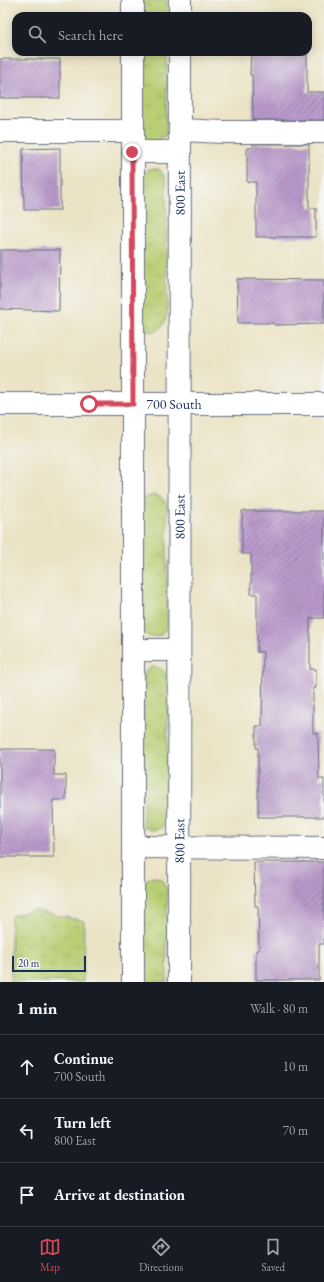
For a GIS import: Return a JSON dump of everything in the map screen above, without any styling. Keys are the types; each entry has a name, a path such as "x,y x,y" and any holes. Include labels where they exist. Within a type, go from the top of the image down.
{"street":[{"path":"132,0 132,12"},
{"path":"180,0 180,12"},
{"path":"132,56 134,982"},
{"name":"800 East","path":"179,982 180,56"},
{"path":"180,130 224,132 324,132"},
{"path":"0,131 132,142 180,152"},
{"name":"700 South","path":"0,404 324,404"},
{"path":"133,650 179,650"},
{"path":"133,847 324,848"}],"green space":[{"path":"140,0 167,0 167,12 140,12"},
{"path":"140,56 167,56 166,135 158,140 149,142 142,136"},
{"path":"149,169 159,169 165,177 166,182 167,313 164,323 154,332 150,332 142,325 142,176"},
{"path":"153,495 162,498 167,507 167,627 161,635 150,637 142,631 142,503 144,499"},
{"path":"152,667 163,670 168,680 166,818 162,828 152,830 143,827 144,672"},
{"path":"154,877 161,879 167,889 167,982 141,982 142,884 145,880"},
{"path":"33,910 84,921 83,982 11,982 11,916"}],"building":[{"path":"251,56 307,56 307,92 324,92 324,120 253,120 252,75 250,75"},
{"path":"0,59 60,59 60,98 0,98"},
{"path":"253,144 309,144 309,208 316,208 316,237 256,237 256,182 247,182 247,148 253,148"},
{"path":"60,148 60,210 24,210 23,149"},
{"path":"0,250 60,250 59,311 0,309"},
{"path":"237,279 324,280 324,324 274,325 273,323 238,323"},
{"path":"242,511 324,511 324,618 310,618 310,669 316,669 316,688 313,688 313,733 318,733 319,779 324,779 324,817 258,817 258,748 256,748 256,726 262,726 263,652 257,652 257,594 251,594 251,554 242,554"},
{"path":"0,749 54,749 54,775 66,775 66,800 53,800 54,857 0,857"},
{"path":"254,862 324,862 324,944 319,944 319,980 256,980 256,950 259,950 258,906 255,906"}],"route":[{"path":"89,404 133,404 132,152"}]}
